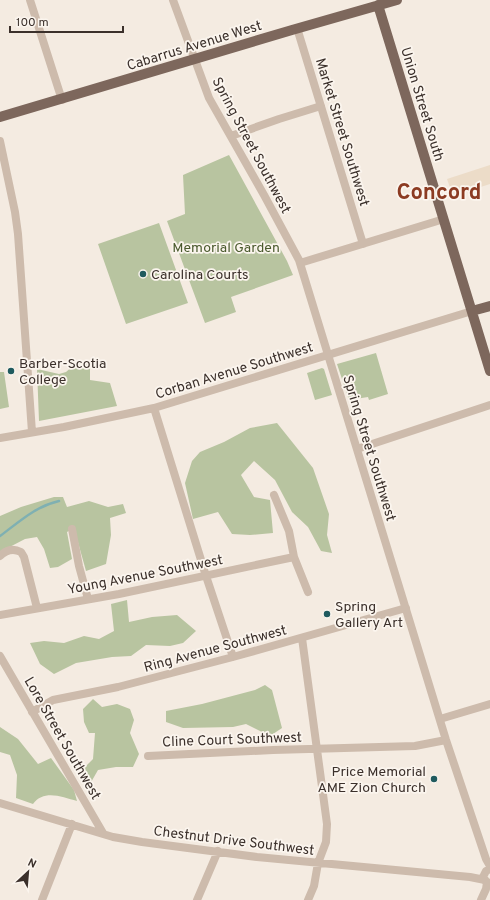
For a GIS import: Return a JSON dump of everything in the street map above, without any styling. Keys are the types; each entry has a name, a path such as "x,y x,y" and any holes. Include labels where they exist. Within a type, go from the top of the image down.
{"main road":[{"name":"Cabarrus Avenue West","path":"0,117 62,100 377,3 396,0"},
{"name":"Union Street South","path":"377,3 490,371"},
{"path":"472,312 490,306"}],"street":[{"path":"30,0 62,100"},
{"name":"Spring Street Southwest","path":"173,0 209,98 264,195 300,263 446,740 488,862 486,889 482,900"},
{"name":"Market Street Southwest","path":"297,28 363,244"},
{"path":"231,136 321,106"},
{"path":"0,141 8,174 18,234 32,432"},
{"path":"300,263 444,219"},
{"name":"Corban Avenue Southwest","path":"0,438 94,421 154,408 472,312"},
{"path":"357,449 490,405"},
{"path":"154,408 206,576 233,657"},
{"path":"274,494 289,531 294,557 308,592"},
{"path":"72,529 79,566 88,599"},
{"path":"0,556 10,550 16,549 21,552 24,557 37,608"},
{"name":"Young Avenue Southwest","path":"0,615 206,576 294,557"},
{"name":"Ring Avenue Southwest","path":"32,712 53,700 118,687 233,657 406,608"},
{"path":"302,638 327,824 326,842 318,863 314,886 308,900"},
{"name":"Lore Street Southwest","path":"0,656 103,834"},
{"path":"440,719 490,704"},
{"name":"Cline Court Southwest","path":"148,756 416,746 446,740"},
{"name":"Chestnut Drive Southwest","path":"0,803 103,834 142,842 318,863 470,877 487,877"},
{"path":"42,900 72,824"},
{"path":"197,900 218,852"}],"green space":[{"name":"Memorial Garden","path":"229,155 287,261 293,275 231,297 236,312 205,323 167,221 185,214 183,175"},
{"name":"Carolina Courts","path":"159,223 188,303 126,324 98,244"},
{"path":"376,353 388,394 369,400 368,397 349,400 337,364"},
{"path":"90,364 90,380 110,383 117,406 39,421 37,369 59,374 66,372 74,365"},
{"path":"322,368 324,369 332,395 315,400 307,373"},
{"path":"0,372 4,372 9,407 0,409"},
{"path":"277,423 313,468 329,514 327,535 332,553 321,551 308,527 292,512 275,480 254,461 241,475 254,497 270,500 273,533 250,535 232,534 218,512 193,519 185,483 192,461 200,452 224,442 250,428"},
{"path":"54,497 63,497 67,507 89,501 108,507 123,504 126,513 110,518 111,535 106,564 86,571 74,528 67,532 72,559 58,567 50,568 44,549 37,537 25,539 0,552 0,516 21,507"},
{"path":"127,600 129,622 152,617 177,615 196,631 183,643 170,646 146,645 131,656 112,657 76,663 54,674 40,664 30,643 44,641 64,643 84,636 99,639 114,631 111,604"},
{"path":"265,685 272,690 282,728 270,736 246,724 233,727 183,728 166,722 166,711 202,704 255,690"},
{"path":"93,699 102,707 117,704 130,709 134,720 130,733 139,754 133,767 116,767 98,770 90,784 82,770 93,759 95,733 89,733 84,722 83,709"},
{"path":"0,727 18,739 38,764 51,758 74,790 77,801 59,796 48,795 37,799 33,804 16,798 17,775 10,755 0,752"}],"shaded area":[{"path":"490,165 490,184 453,196 447,179"}],"waterway":[{"path":"0,536 35,511 51,503 59,501"}],"place":[{"name":"Carolina Courts","path":"143,274"},
{"name":"Barber-Scotia College","path":"11,371"},
{"name":"Spring Gallery Art","path":"327,614"},
{"name":"Price Memorial AME Zion Church","path":"434,779"}],"district":[{"name":"Concord","path":"439,191"}]}
